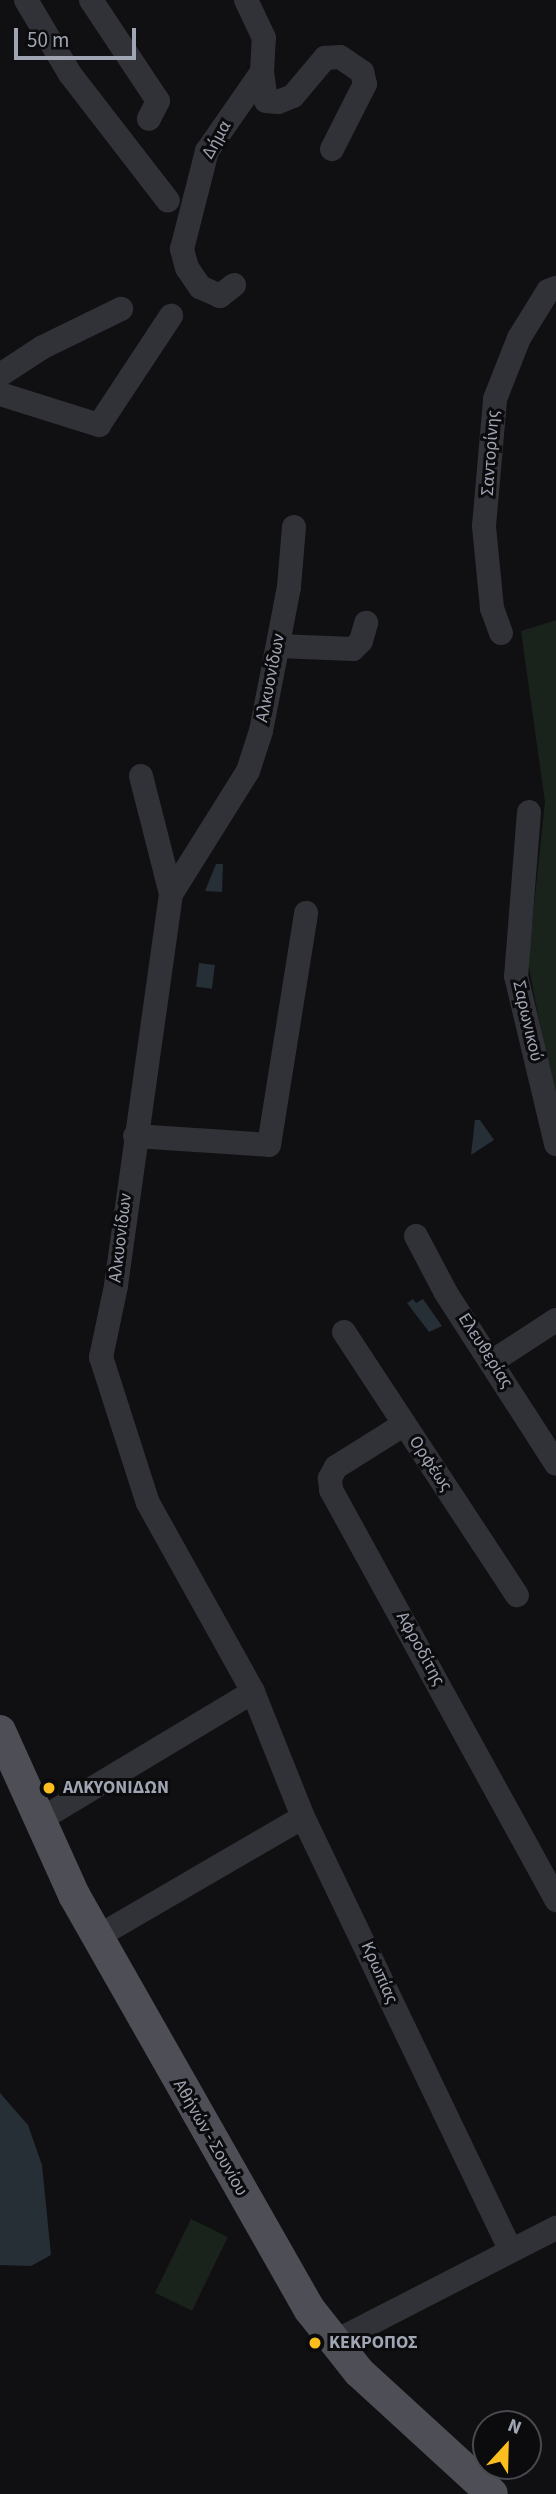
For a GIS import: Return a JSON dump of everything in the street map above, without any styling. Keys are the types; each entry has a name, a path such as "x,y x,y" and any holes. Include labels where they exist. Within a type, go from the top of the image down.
{"main road":[{"name":"Αθήνών - Σουνίου","path":"0,1731 38,1821 97,1937 282,2263 334,2342 359,2372 492,2494"}],"street":[{"path":"26,0 70,74 168,201"},
{"path":"91,0 158,101 149,119"},
{"path":"246,0 264,37 262,72 266,101 278,102 293,96 325,58 340,57 362,72 365,84 332,149"},
{"name":"Δήμα","path":"234,285 220,296 200,287 184,259 184,232 207,151 262,72"},
{"name":"Σαντορίνης","path":"501,633 492,608 484,526 495,399 519,338 548,292 556,288"},
{"path":"0,375 43,347 121,309"},
{"path":"0,394 99,425 171,316"},
{"name":"Αλκυονίδων","path":"253,1692 148,1503 106,1381 101,1357 116,1286 171,894 248,771 278,646 295,527"},
{"path":"278,646 353,649 366,624"},
{"path":"141,776 171,894"},
{"name":"Σαρωνικού","path":"529,812 516,976 556,1144"},
{"path":"135,1136 269,1145 306,913"},
{"name":"Ελευθερίας","path":"416,1236 556,1464"},
{"path":"493,1362 556,1320"},
{"name":"Ορφέως","path":"344,1332 517,1595"},
{"name":"Αφροδίτης","path":"403,1425 336,1467 330,1478 331,1490 556,1900"},
{"path":"38,1821 253,1692"},
{"name":"Κρωπίας","path":"253,1692 303,1817 511,2251"},
{"path":"97,1937 303,1817"},
{"path":"334,2342 556,2228"}],"shaded area":[{"path":"556,620 554,1099 528,962 545,802 521,631"},
{"path":"216,864 223,864 222,892 205,891"},
{"path":"199,963 215,965 212,989 196,987"},
{"path":"475,1120 480,1120 494,1140 471,1155"},
{"path":"413,1299 416,1303 423,1299 442,1326 429,1332 407,1303"},
{"path":"0,2093 28,2125 42,2165 51,2255 31,2266 0,2265"},
{"path":"191,2219 228,2237 192,2311 155,2293"}],"place":[{"name":"ΑΛΚΥΟΝΙΔΩΝ","path":"49,1788"},
{"name":"ΚΕΚΡΟΠΟΣ","path":"315,2343"}]}
